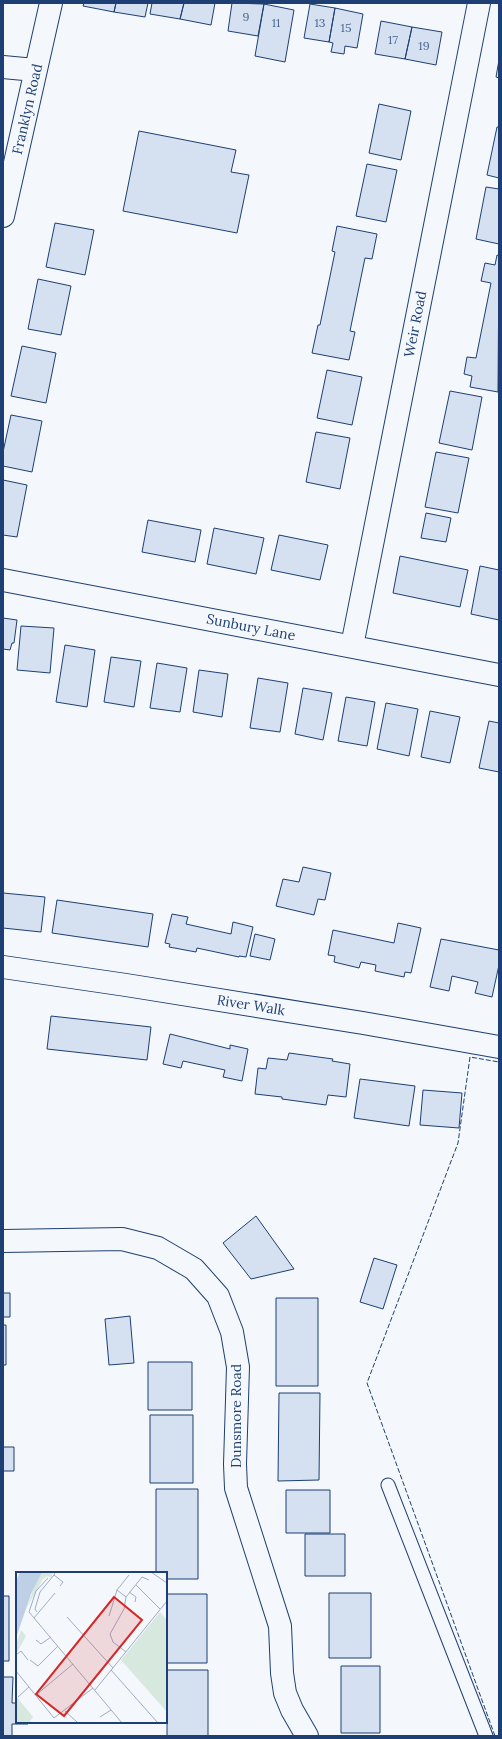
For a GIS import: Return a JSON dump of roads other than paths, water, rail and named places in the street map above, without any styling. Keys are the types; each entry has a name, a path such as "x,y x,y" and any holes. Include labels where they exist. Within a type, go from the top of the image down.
{"street":[{"name":"Franklyn Road","path":"3,216 51,3"},
{"name":"Weir Road","path":"352,646 479,3"},
{"path":"3,67 35,70"},
{"name":"Sunbury Lane","path":"3,580 499,675"},
{"name":"River Walk","path":"3,967 158,990 499,1047"},
{"name":"Dunsmore Road","path":"3,1240 122,1239 158,1248 194,1269 218,1296 232,1332 238,1367 235,1464 236,1488 280,1626 282,1673 285,1693 306,1736"}],"lane":[{"path":"388,1485 486,1736"}]}
